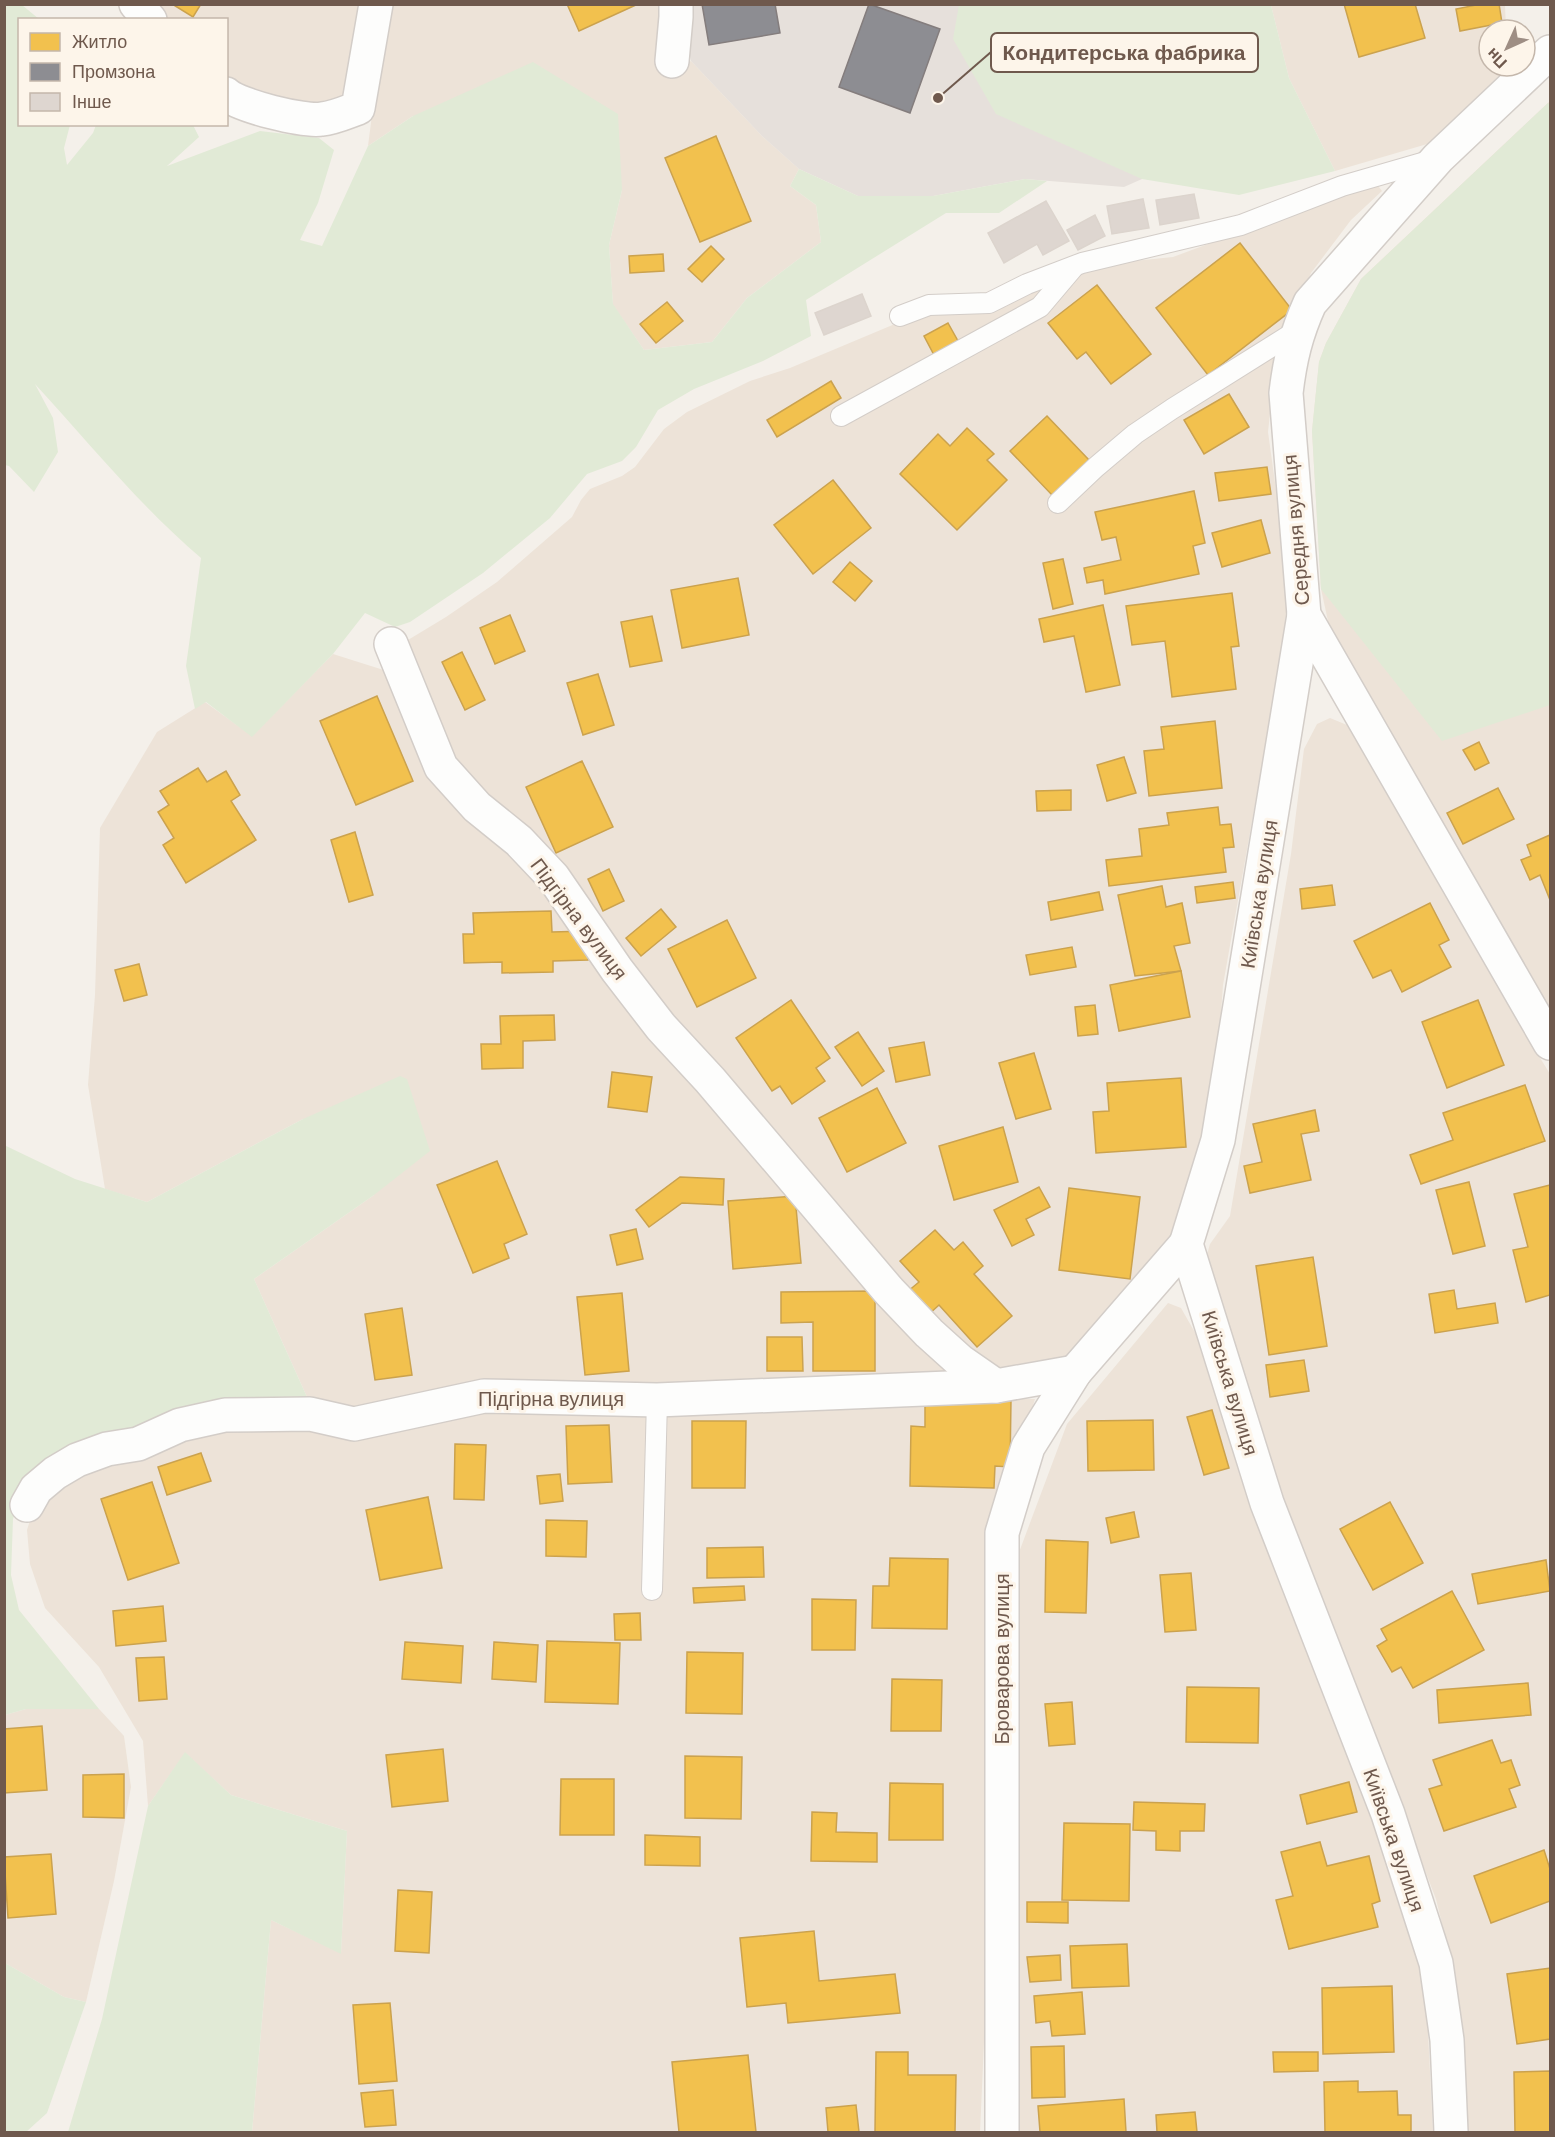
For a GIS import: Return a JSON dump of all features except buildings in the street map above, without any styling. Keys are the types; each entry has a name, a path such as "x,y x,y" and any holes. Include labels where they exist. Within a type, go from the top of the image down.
{"street":[{"path":"136,4 148,18"},
{"path":"228,96 275,113 321,120 358,108 376,4"},
{"path":"672,61 676,4"},
{"name":"Середня вулиця","path":"1548,1032 1304,615 1286,393 1290,359 1298,330 1310,303 1438,158 1551,52"},
{"name":"Київська вулиця","path":"1304,615 1218,1140 1186,1244 1267,1503 1388,1814 1436,1963 1446,2040 1451,2133"},
{"name":"Підгірна вулиця","path":"392,644 441,766 477,807 519,841 553,877 617,970 661,1027 718,1089 889,1291 929,1333 960,1361 996,1386"},
{"name":"Броварова вулиця","path":"1002,2133 1002,1533 1028,1447 1075,1372 1186,1244"},
{"name":"Підгірна вулиця","path":"27,1505 36,1489 55,1473 77,1460 107,1449 138,1443 180,1425 225,1415 309,1414 354,1424 484,1396 657,1400 996,1386 1075,1372"}],"lane":[{"path":"900,315 929,305 989,303 1027,284 1075,266 1240,225 1342,186 1438,158"},
{"path":"841,416 1040,307 1075,266"},
{"path":"1058,503 1136,434 1298,330"},
{"path":"652,1590 657,1400"}],"shaded area":[{"path":"148,5 358,5 351,82 348,91 333,107 276,104 228,80 228,18 163,18"},
{"path":"386,5 664,5 671,75 691,61 762,136 799,169 790,186 816,205 821,242 747,298 712,342 644,350 613,305 609,245 622,190 413,116 368,146"},
{"path":"681,5 1159,5 1142,179 1124,187 1025,179 933,196 858,196 799,169 762,136 691,61"},
{"path":"1271,5 1505,5 1506,18 1477,18 1477,78 1507,78 1434,142 1335,171 1289,78"},
{"path":"1550,101 1550,1017 1333,644 1321,589 1312,431 1319,362 1326,343 1361,279"},
{"path":"1375,182 1382,191 1351,220 1311,273 1298,302 1273,385 1268,432 1284,533 1288,590 1283,646 1223,985 1213,1123 1193,1192 1169,1240 1072,1355 999,1374 937,1325 451,760 403,643 497,582 572,517 590,489 622,476 635,467 664,429 687,412 750,381 790,368 902,321 1029,289 1114,263 1173,257"},
{"path":"333,654 393,673 497,835 967,1374 354,1416 311,1406 254,1279 374,1195 303,1119 147,1202 105,1189 88,1085 95,995 100,828 157,732 205,702 252,736"},
{"path":"1330,718 1347,725 1550,1074 1550,2132 1464,2132 1452,1965 1436,1899 1271,1469 1234,1341 1206,1258 1210,1244 1230,1216 1291,854 1304,749 1317,724"},
{"path":"1168,1303 1181,1308 1205,1350 1379,1815 1425,1973 1433,2132 1017,2132 1020,1765 1013,1684 1018,1555 1067,1424"},
{"path":"854,1397 1035,1399 1009,1482 980,2132 252,2132 271,1920 341,1953 347,1831 231,1795 185,1753 148,1806 143,1741 99,1667 45,1608 30,1564 27,1530 33,1511 44,1490 185,1432 507,1406"},
{"path":"26,1709 99,1709 124,1736 131,1787 114,1881 86,2002 64,1997 5,1963 5,1715"}],"green space":[{"path":"4,5 22,5 38,18 18,18 18,126 70,126 64,148 67,165 93,133 96,126 194,126 199,137 167,166 260,131 319,138 334,150 318,203 300,240 322,246 368,146 413,116 533,62 618,114 622,190 609,245 613,304 644,350 712,342 747,298 821,242 816,205 790,186 799,169 858,196 933,196 1025,179 1047,181 999,213 946,213 806,300 811,336 763,361 694,389 658,410 636,447 622,461 587,474 550,518 483,573 410,622 395,627 365,613 333,654 252,737 206,702 195,709 186,666 201,558 136,496 35,384 53,418 58,452 34,492 9,466 5,465"},
{"path":"959,5 1271,5 1289,78 1335,171 1239,195 1142,179 996,114 953,39"},
{"path":"1548,103 1550,105 1550,705 1442,741 1321,589 1312,431 1319,362 1326,343 1361,279"},
{"path":"400,1076 407,1079 430,1151 374,1195 254,1279 311,1406 224,1407 20,1501 13,1519 11,1575 19,1610 99,1709 26,1709 5,1715 4,1145 75,1179 147,1202 303,1119"},
{"path":"185,1752 231,1795 347,1831 341,1954 271,1920 252,2132 68,2132 102,2019 148,1806"},
{"path":"5,1963 64,1997 86,2002 47,2113 26,2132 5,2132"}],"place":[{"name":"Кондитерська фабрика","path":"938,98"}]}
